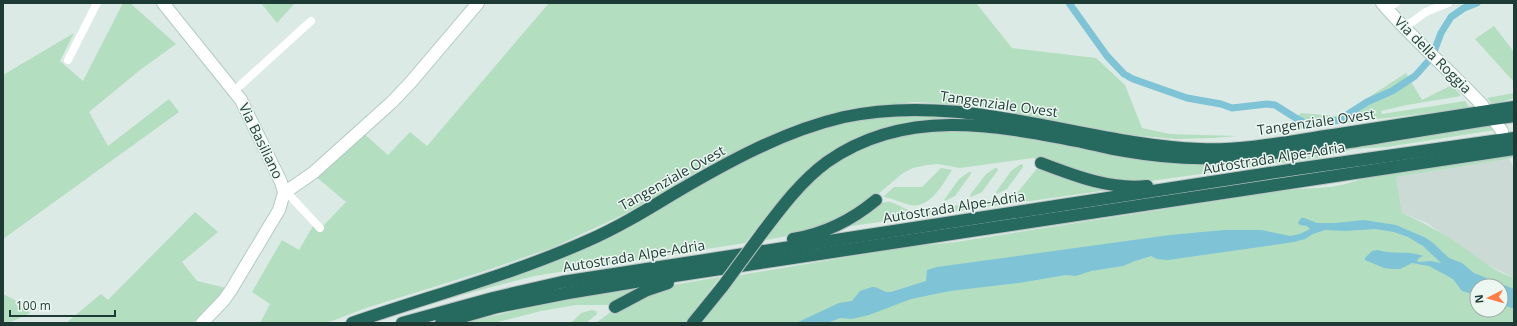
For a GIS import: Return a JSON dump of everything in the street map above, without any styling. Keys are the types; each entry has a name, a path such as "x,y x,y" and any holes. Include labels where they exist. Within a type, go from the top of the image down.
{"highway":[{"name":"Tangenziale Ovest","path":"352,323 540,262 603,234 728,164 758,149 811,127 844,117 905,110 931,109 1009,118 1127,141 1162,146 1202,149 1232,148 1288,142 1513,109"},
{"name":"Tangenziale Ovest","path":"693,323 723,286 782,206 802,184 826,163 847,150 870,139 891,132 916,127 954,124 1009,128 1124,151 1172,157 1214,158 1291,151 1513,109"},
{"name":"Autostrada Alpe-Adria","path":"402,323 493,298 562,282 1514,138"},
{"name":"Autostrada Alpe-Adria","path":"440,323 497,307 568,293 724,268 1514,149"},
{"path":"1041,163 1083,178 1124,186 1140,187 1196,180 1222,182"},
{"path":"710,260 734,249 802,238 817,233 860,213 876,200"},
{"path":"615,307 658,285 708,277 724,268"}],"street":[{"path":"68,60 97,3"},
{"name":"Via Basiliano","path":"163,3 241,100 281,182 284,193"},
{"path":"202,323 224,300 231,290 279,210 284,193 313,173 392,102 411,82 478,3"},
{"path":"1405,27 1426,12 1448,3"},
{"name":"Via della Roggia","path":"1388,5 1405,27 1461,82 1483,106"},
{"name":"Via Basiliano","path":"234,91 310,21"},
{"path":"284,193 290,196 320,228"}],"shaded area":[{"path":"1509,159 1514,168 1514,278 1482,262 1427,223 1402,213 1396,177"}],"green space":[{"path":"123,3 130,3 176,44 140,70 89,112 108,146 169,99 179,112 3,239 3,75 74,33 60,61 83,81"},
{"path":"261,3 295,3 277,23"},
{"path":"549,3 976,3 1012,48 1096,58 1125,85 1142,128 1170,134 1237,136 1175,139 1131,135 986,108 934,103 915,102 848,109 803,122 760,140 700,170 627,213 554,247 485,271 366,308 327,323 260,323 270,304 252,292 282,240 299,250 317,219 323,226 346,202 314,175 362,132 388,155 410,132 427,146"},
{"path":"1494,26 1514,52 1514,82 1475,39"},
{"path":"1406,73 1422,100 1452,85 1461,96 1407,105 1381,111 1382,114 1465,101 1470,108 1287,130 1301,113 1335,116 1343,115"},
{"path":"1514,93 1514,98 1493,105 1487,98"},
{"path":"902,115 934,115 1005,124 861,137 833,151 809,169 786,192 745,243 534,276 409,309 529,268 736,163 790,139 844,122"},
{"path":"1488,123 1495,130 1387,147 1354,149 1318,158 1143,182 1115,182 1033,158 960,168 938,164 927,165 913,168 903,173 863,207 839,220 792,235 761,241 823,168 859,147 916,131 982,129 1115,153"},
{"path":"1514,154 1514,157 1509,159 1396,177 1402,213 1438,231 1492,268 1514,278 1514,323 698,323 735,276 906,247 956,242 1286,190 1318,188 1348,183 1368,177"},
{"path":"1021,164 1023,167 1007,189 997,194 996,192 1011,171"},
{"path":"1039,166 1108,190 837,228 863,212 885,202 890,202 916,212 1008,197 1017,193"},
{"path":"941,168 952,170 935,194 924,203 910,205 883,197 894,187 922,187"},
{"path":"995,168 998,170 982,192 971,197 970,195 986,174"},
{"path":"971,172 971,174 955,196 945,201 944,200 959,179"},
{"path":"195,212 218,232 182,262 197,281 226,288 211,308 192,323 66,323 101,294 108,300"},
{"path":"720,277 685,323 596,323 616,308 667,286"},
{"path":"637,288 608,305 576,305 541,311 494,323 462,323 544,304"},
{"path":"3,294 18,302 30,313 9,323 3,323"},
{"path":"592,310 596,311 597,314 586,323 571,323 581,313"}],"water":[{"path":"1301,218 1304,218 1317,223 1364,220 1396,225 1424,237 1432,242 1449,258 1462,263 1474,273 1486,278 1469,278 1469,293 1462,291 1453,279 1429,266 1412,263 1400,269 1384,268 1365,260 1365,258 1372,251 1378,250 1417,254 1423,256 1417,261 1419,262 1430,261 1441,263 1423,246 1408,237 1394,232 1375,229 1345,231 1325,230 1294,242 1168,260 1157,259 1151,256 1123,266 1091,271 1076,276 1066,275 1019,283 950,291 911,299 869,315 852,319 840,318 827,323 796,323 839,303 852,301 860,291 872,287 886,292 891,292 926,281 927,270 937,267 1170,235 1224,230 1262,230 1290,236 1300,234 1310,229 1307,226 1300,225 1298,223"},
{"path":"1509,287 1514,289 1514,309 1509,307"}],"waterway":[{"path":"1069,3 1107,56 1124,74 1133,79 1187,98 1221,104 1232,108 1267,104 1275,105 1307,124 1339,120 1367,102 1392,91 1415,76 1432,57 1441,33 1451,17 1464,8 1477,3"}]}
